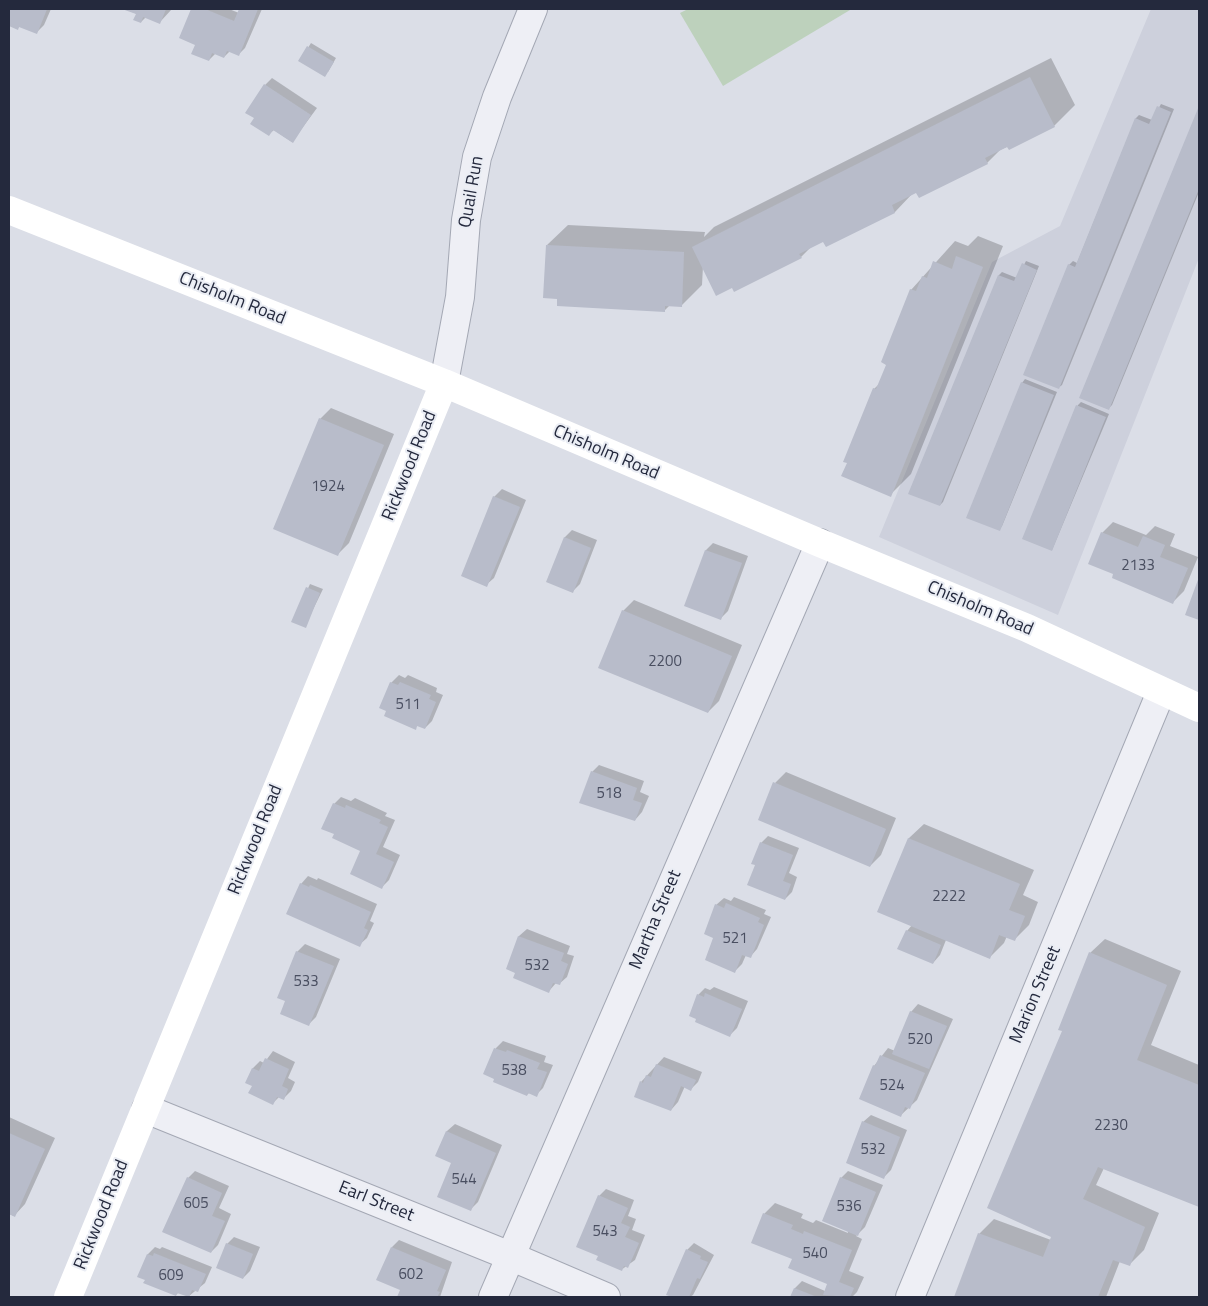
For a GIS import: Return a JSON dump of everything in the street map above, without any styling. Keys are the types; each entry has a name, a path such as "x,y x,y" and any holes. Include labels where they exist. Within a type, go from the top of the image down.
{"main road":[{"name":"Chisholm Road","path":"9,210 444,383 820,543 1027,628 1199,708"},
{"name":"Rickwood Road","path":"68,1297 444,383"}],"street":[{"name":"Quail Run","path":"444,383 460,297 466,220 477,157 497,96 533,9"},
{"name":"Martha Street","path":"493,1297 820,543"},
{"name":"Marion Street","path":"910,1297 1162,692"},
{"name":"Earl Street","path":"146,1109 510,1256 606,1297"}],"shaded area":[{"path":"1151,9 1199,9 1199,258 1058,615 879,537 992,262 1060,226"}],"green space":[{"path":"688,9 850,10 723,86 680,13"}],"building":[{"path":"9,9 47,9 37,34 19,27 18,30 9,26"},
{"path":"122,9 166,9 160,24 143,17 141,23 133,20 136,14"},
{"path":"191,9 205,9 234,21 239,9 258,9 239,56 227,51 224,58 212,53 209,61 191,54 195,45 179,38"},
{"path":"307,46 334,62 325,77 298,61"},
{"path":"1030,77 1055,127 1009,150 1007,147 985,158 988,164 919,198 916,193 892,205 895,213 826,247 823,242 799,254 802,258 734,292 732,288 716,296 692,247"},
{"path":"264,84 311,115 293,143 273,130 269,136 250,124 254,118 245,113"},
{"path":"1157,106 1171,112 1059,389 1023,375 1068,264 1075,267 1135,118 1149,124"},
{"path":"1199,106 1199,189 1109,410 1079,398"},
{"path":"546,245 684,252 682,307 665,306 665,312 557,306 557,299 543,298"},
{"path":"956,256 983,267 891,497 841,476 847,463 843,462 873,388 876,389 886,365 881,362 910,289 916,291 922,276 927,278 933,261 952,269"},
{"path":"1022,263 1037,270 940,506 908,494 998,275 1014,281"},
{"path":"1021,382 1054,395 1000,531 966,518"},
{"path":"1076,405 1106,417 1052,551 1022,539"},
{"path":"319,418 384,445 338,556 273,529"},
{"path":"493,496 520,507 487,587 461,576"},
{"path":"1101,532 1138,547 1143,536 1165,545 1160,557 1188,568 1173,604 1112,578 1113,574 1088,564"},
{"path":"564,537 591,548 573,593 546,582"},
{"path":"705,550 742,563 721,620 684,606"},
{"path":"1199,577 1199,620 1185,615"},
{"path":"306,587 320,593 306,628 291,622"},
{"path":"622,610 732,656 708,713 598,668"},
{"path":"390,682 398,685 400,682 431,695 429,699 436,702 425,729 417,726 416,730 384,716 386,711 379,708"},
{"path":"591,771 637,788 633,800 642,803 635,821 579,803"},
{"path":"773,782 886,829 870,867 758,820"},
{"path":"333,803 345,808 346,805 381,820 379,823 388,827 376,854 394,862 382,889 350,874 360,851 332,838 334,834 321,829"},
{"path":"908,838 1020,884 1009,910 1025,916 1015,941 999,935 990,959 877,912"},
{"path":"760,842 793,855 783,881 791,884 785,900 747,885 755,865 751,864"},
{"path":"300,883 309,887 310,885 371,912 364,928 368,930 360,947 286,914"},
{"path":"726,903 760,918 758,922 764,925 751,958 742,955 735,973 705,960 713,938 704,934 715,904 724,908"},
{"path":"906,930 941,945 933,964 897,949"},
{"path":"518,936 564,953 561,961 568,964 560,985 553,983 549,993 513,978 515,973 506,969"},
{"path":"296,951 334,966 309,1026 280,1014 285,1001 277,998"},
{"path":"1089,952 1167,985 1137,1060 1199,1085 1199,1207 1098,1167 1083,1199 1145,1227 1130,1266 1113,1260 1098,1297 954,1297 978,1233 1043,1257 1051,1237 987,1208 1062,1031 1058,1030"},
{"path":"705,993 742,1009 730,1037 695,1022 696,1019 689,1016 697,994 704,997"},
{"path":"910,1011 947,1026 929,1069 892,1054"},
{"path":"494,1048 506,1052 507,1050 540,1063 537,1069 547,1072 537,1097 528,1093 527,1096 493,1082 494,1079 483,1074"},
{"path":"880,1055 925,1073 910,1109 905,1107 901,1117 859,1099 873,1065 875,1066"},
{"path":"265,1058 289,1069 282,1086 288,1089 284,1100 277,1097 273,1105 248,1093 252,1086 245,1083 252,1068 259,1071"},
{"path":"656,1064 696,1080 691,1091 681,1086 671,1111 634,1097 640,1081 643,1083 646,1075 651,1077"},
{"path":"862,1121 900,1137 884,1179 846,1163"},
{"path":"446,1131 496,1153 471,1211 437,1197 451,1163 435,1156"},
{"path":"9,1133 45,1149 15,1217 9,1214"},
{"path":"187,1177 222,1193 212,1216 225,1221 211,1253 162,1232"},
{"path":"840,1177 876,1192 858,1236 822,1221"},
{"path":"598,1195 628,1208 621,1223 630,1227 625,1237 639,1243 628,1268 624,1266 622,1271 596,1260 598,1256 576,1247"},
{"path":"763,1213 793,1225 791,1229 803,1234 804,1231 852,1250 839,1282 854,1288 850,1297 823,1295 827,1284 788,1268 792,1259 751,1243"},
{"path":"226,1243 253,1254 243,1279 216,1268"},
{"path":"391,1247 446,1270 437,1291 440,1292 437,1297 397,1297 400,1290 376,1280"},
{"path":"686,1249 701,1256 700,1259 708,1262 700,1279 697,1278 689,1297 666,1295"},
{"path":"154,1253 206,1274 198,1292 192,1290 189,1297 177,1293 176,1296 143,1283 145,1280 137,1277 147,1254 153,1256"},
{"path":"794,1288 817,1297 790,1297"}]}
